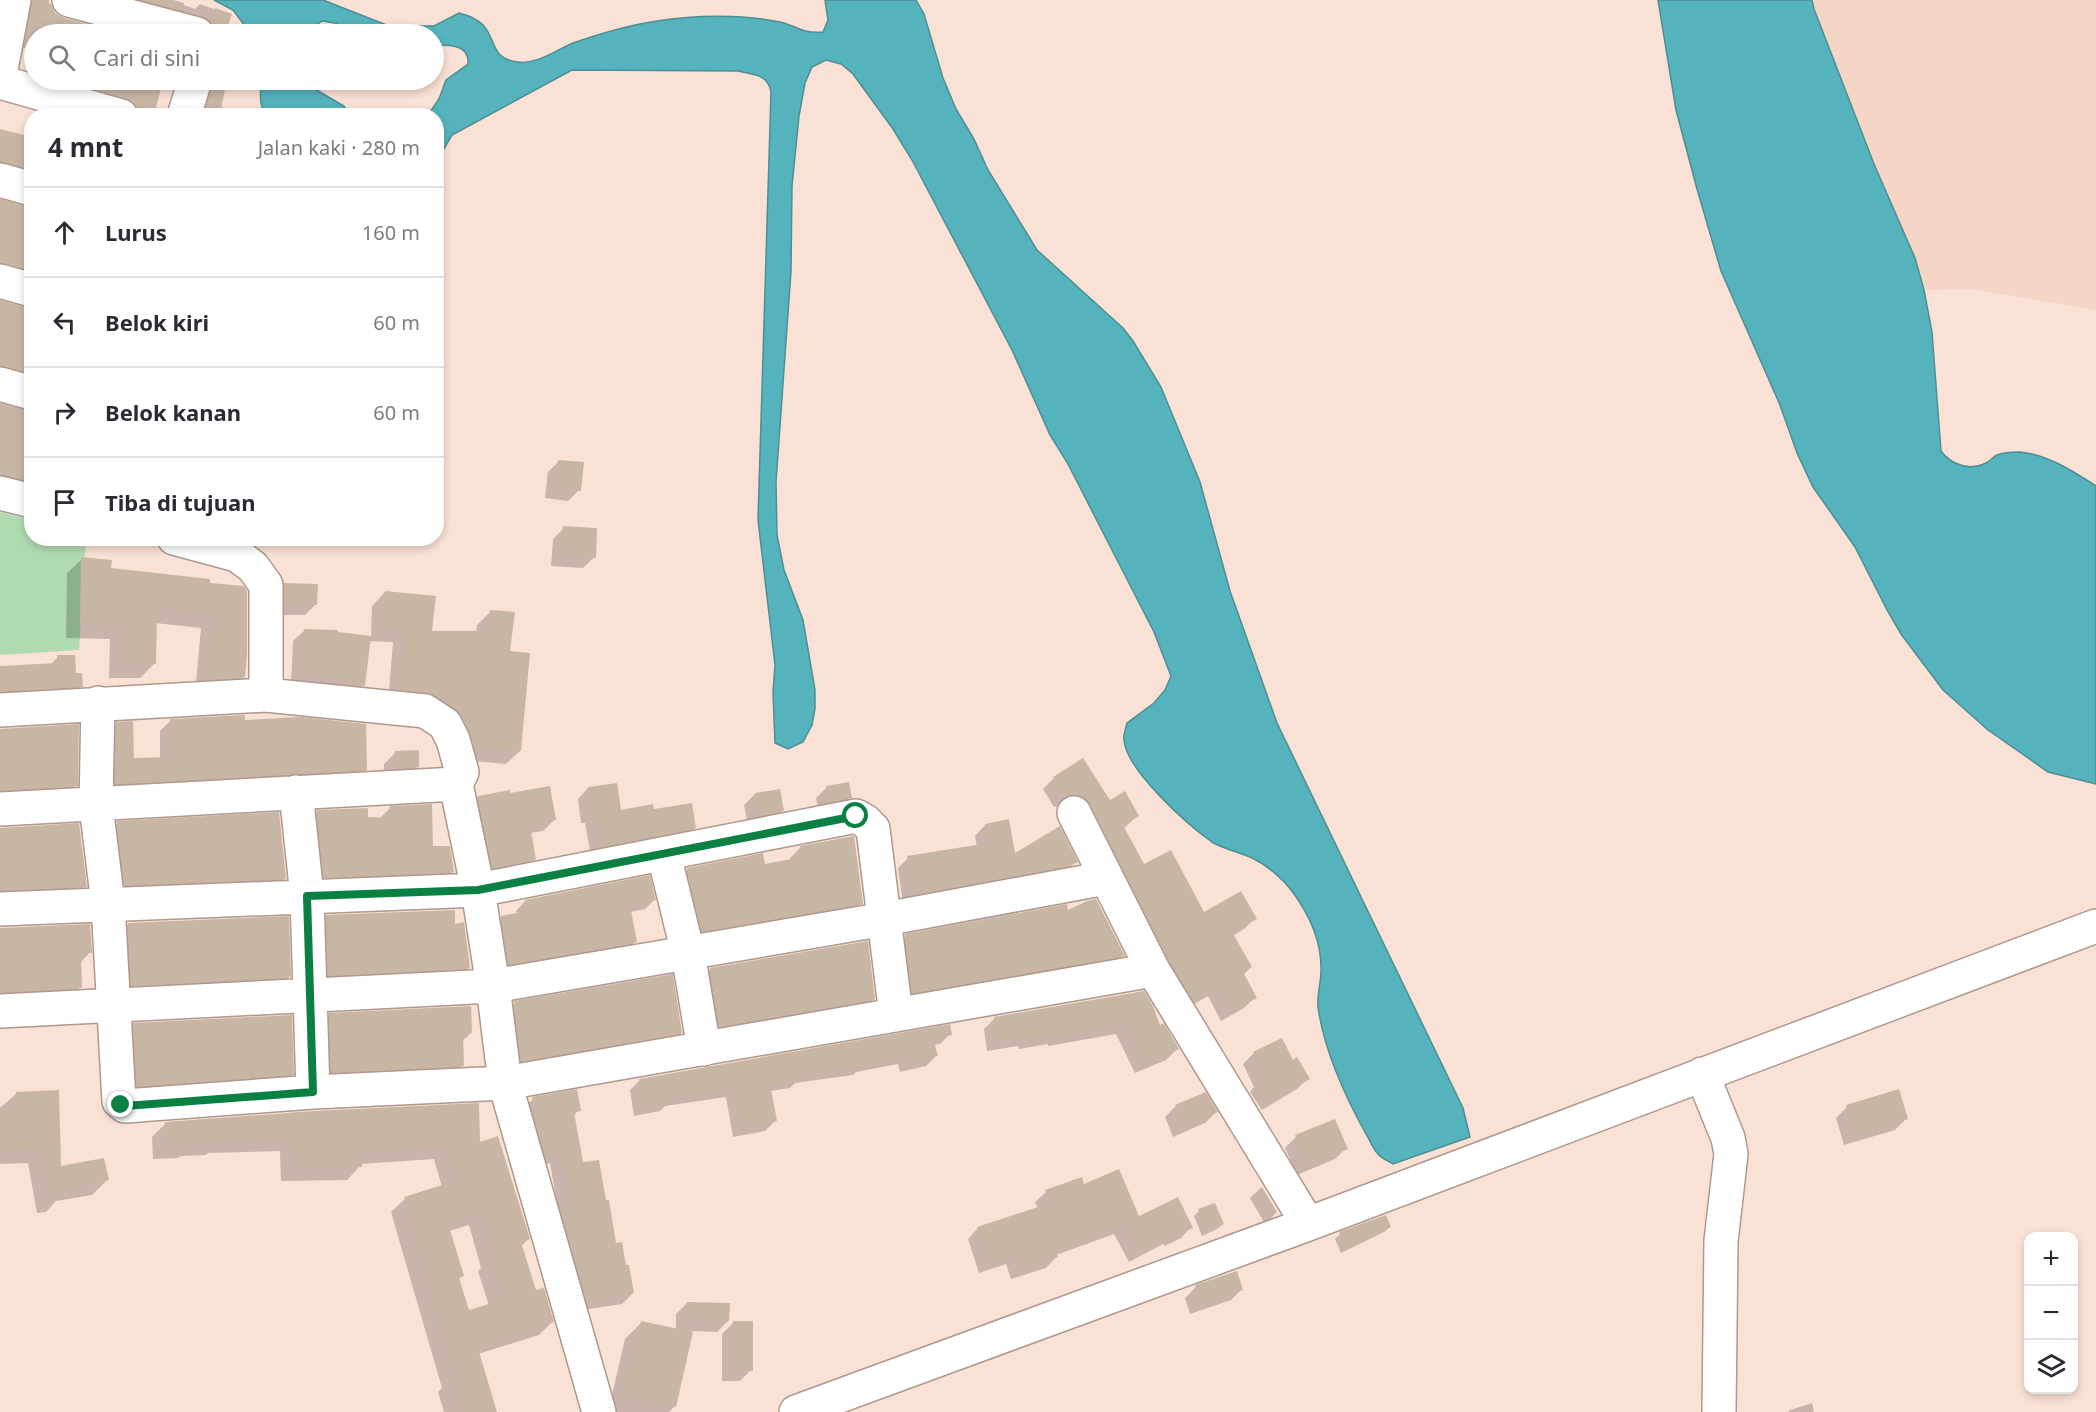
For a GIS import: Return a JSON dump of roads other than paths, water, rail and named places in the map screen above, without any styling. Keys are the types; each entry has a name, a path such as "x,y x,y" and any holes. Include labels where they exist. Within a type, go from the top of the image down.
{"street":[{"path":"0,75 14,0"},
{"path":"69,0 159,24"},
{"path":"0,82 24,89"},
{"path":"28,90 93,108"},
{"path":"186,108 192,90"},
{"path":"0,180 24,187"},
{"path":"0,281 24,288"},
{"path":"0,384 24,391"},
{"path":"0,493 24,499"},
{"path":"204,546 237,555 253,567 267,585 267,695"},
{"path":"0,710 267,695 424,711 445,724 453,740 462,772 456,784 478,890 505,1083 599,1412"},
{"path":"98,704 96,805 108,904 118,1101 121,1105 313,1092 505,1083 1153,970"},
{"path":"0,809 456,784"},
{"path":"296,792 307,896 313,1092"},
{"path":"1074,813 1153,970 1308,1224"},
{"path":"0,909 478,890 856,816 866,821 873,829 896,1015"},
{"path":"664,855 687,953 704,1049"},
{"path":"0,1011 493,986 885,919 1106,878"},
{"path":"796,1412 1308,1224 1707,1085 2096,926"},
{"path":"1707,1085 1728,1138 1731,1154 1721,1241 1719,1412"}],"water":[{"path":"214,0 323,0 384,24 337,24 322,21 318,24 244,24 233,10"},
{"path":"825,0 916,0 924,14 943,78 956,109 974,139 988,170 1037,250 1123,328 1161,387 1200,482 1230,591 1277,723 1463,1108 1470,1137 1393,1164 1379,1155 1350,1104 1330,1056 1318,1007 1321,960 1317,939 1298,900 1284,882 1265,865 1217,845 1201,834 1160,796 1135,766 1127,752 1124,740 1127,723 1154,703 1165,690 1171,676 1154,632 1068,464 1050,435 1012,350 912,160 893,129 853,74 841,64 826,60 812,67 805,83 799,116 792,186 791,271 776,482 777,535 784,570 803,620 815,690 815,709 812,725 803,742 788,749 775,743 773,692 775,665 758,520 771,92 769,86 759,76 738,71 572,70 452,135 444,149 444,108 433,108 444,90 446,80 468,64 468,57 462,49 444,45 444,24 438,24 459,13 483,25 498,53 503,57 525,62 539,59 593,36 657,21 702,17 766,19 804,31 823,32 828,20"},
{"path":"1658,0 1812,0 1874,164 1915,258 1932,332 1941,451 1955,463 1967,466 1980,465 1997,455 2008,452 2040,456 2060,464 2096,486 2096,784 2048,772 1988,730 1943,690 1901,634 1855,547 1813,487 1721,271 1676,110"},
{"path":"260,90 317,90 345,108 262,108"}]}
